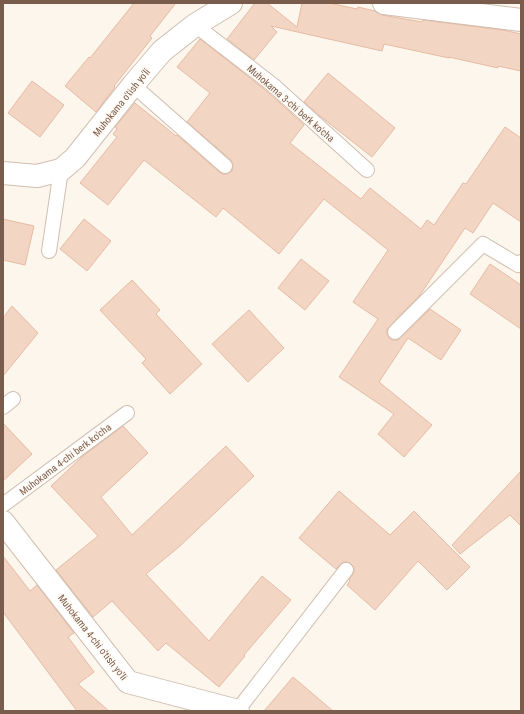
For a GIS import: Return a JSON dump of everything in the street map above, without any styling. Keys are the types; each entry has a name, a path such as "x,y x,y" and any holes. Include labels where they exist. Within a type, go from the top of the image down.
{"street":[{"name":"Muhokama o'tish yo'li","path":"3,173 37,176 61,170 75,158 162,51 194,25 231,3"},
{"path":"384,3 521,20"},
{"name":"Muhokama 4-chi o'tish yo'li","path":"3,522 128,682 238,711"}],"lane":[{"name":"Muhokama 3-chi berk ko'cha","path":"194,25 273,85 366,170"},
{"path":"133,85 225,166"},
{"path":"49,251 61,170"},
{"path":"395,332 483,244 518,265 521,262"},
{"name":"Muhokama 4-chi berk ko'cha","path":"3,505 127,413"},
{"path":"238,711 346,570"}],"building":[{"path":"134,3 176,3 150,36 152,38 114,86 115,87 96,112 65,86 89,57 90,58"},
{"path":"255,3 267,3 297,27 302,3 329,3 357,9 358,7 375,11 382,15 422,22 423,20 503,30 521,34 521,71 498,66 498,68 384,44 382,51 271,26 277,32 254,60 227,39"},
{"path":"200,39 268,92 304,125 290,143 361,199 370,188 421,229 427,220 434,225 463,183 466,184 505,127 521,138 521,222 493,203 473,233 465,228 420,295 387,329 389,338 392,340 398,340 430,309 461,330 441,360 408,338 379,382 432,425 404,457 378,434 394,414 339,377 378,319 353,302 388,250 324,199 279,254 223,208 216,217 144,160 108,205 80,183 117,137 113,134 117,129 115,127 135,103 176,136 177,135 219,172 227,174 232,171 233,164 231,160 187,122 210,93 177,67"},
{"path":"328,73 395,128 372,157 304,102"},
{"path":"32,81 64,105 40,137 8,113"},
{"path":"3,219 34,226 25,265 3,260"},
{"path":"84,219 111,241 87,271 60,249"},
{"path":"301,259 329,281 305,310 278,288"},
{"path":"490,264 521,285 521,329 470,294"},
{"path":"132,280 160,310 156,314 202,364 170,394 142,363 146,359 100,310"},
{"path":"12,306 38,333 3,376 3,318"},
{"path":"249,310 284,348 248,382 212,344"},
{"path":"3,423 32,454 3,481"},
{"path":"123,426 148,453 101,497 132,535 226,446 254,476 180,546 146,574 209,641 262,576 291,600 219,687 166,643 158,651 112,601 93,617 56,570 98,536 51,486 83,456"},
{"path":"521,471 521,526 510,515 460,554 452,545"},
{"path":"339,491 390,535 414,511 470,567 447,590 418,561 375,610 347,585 354,572 354,567 351,564 348,562 343,562 336,569 299,538"},
{"path":"3,556 30,591 37,585 74,633 68,637 94,672 78,684 109,711 77,711 3,612"},
{"path":"293,677 333,711 264,711"}]}
